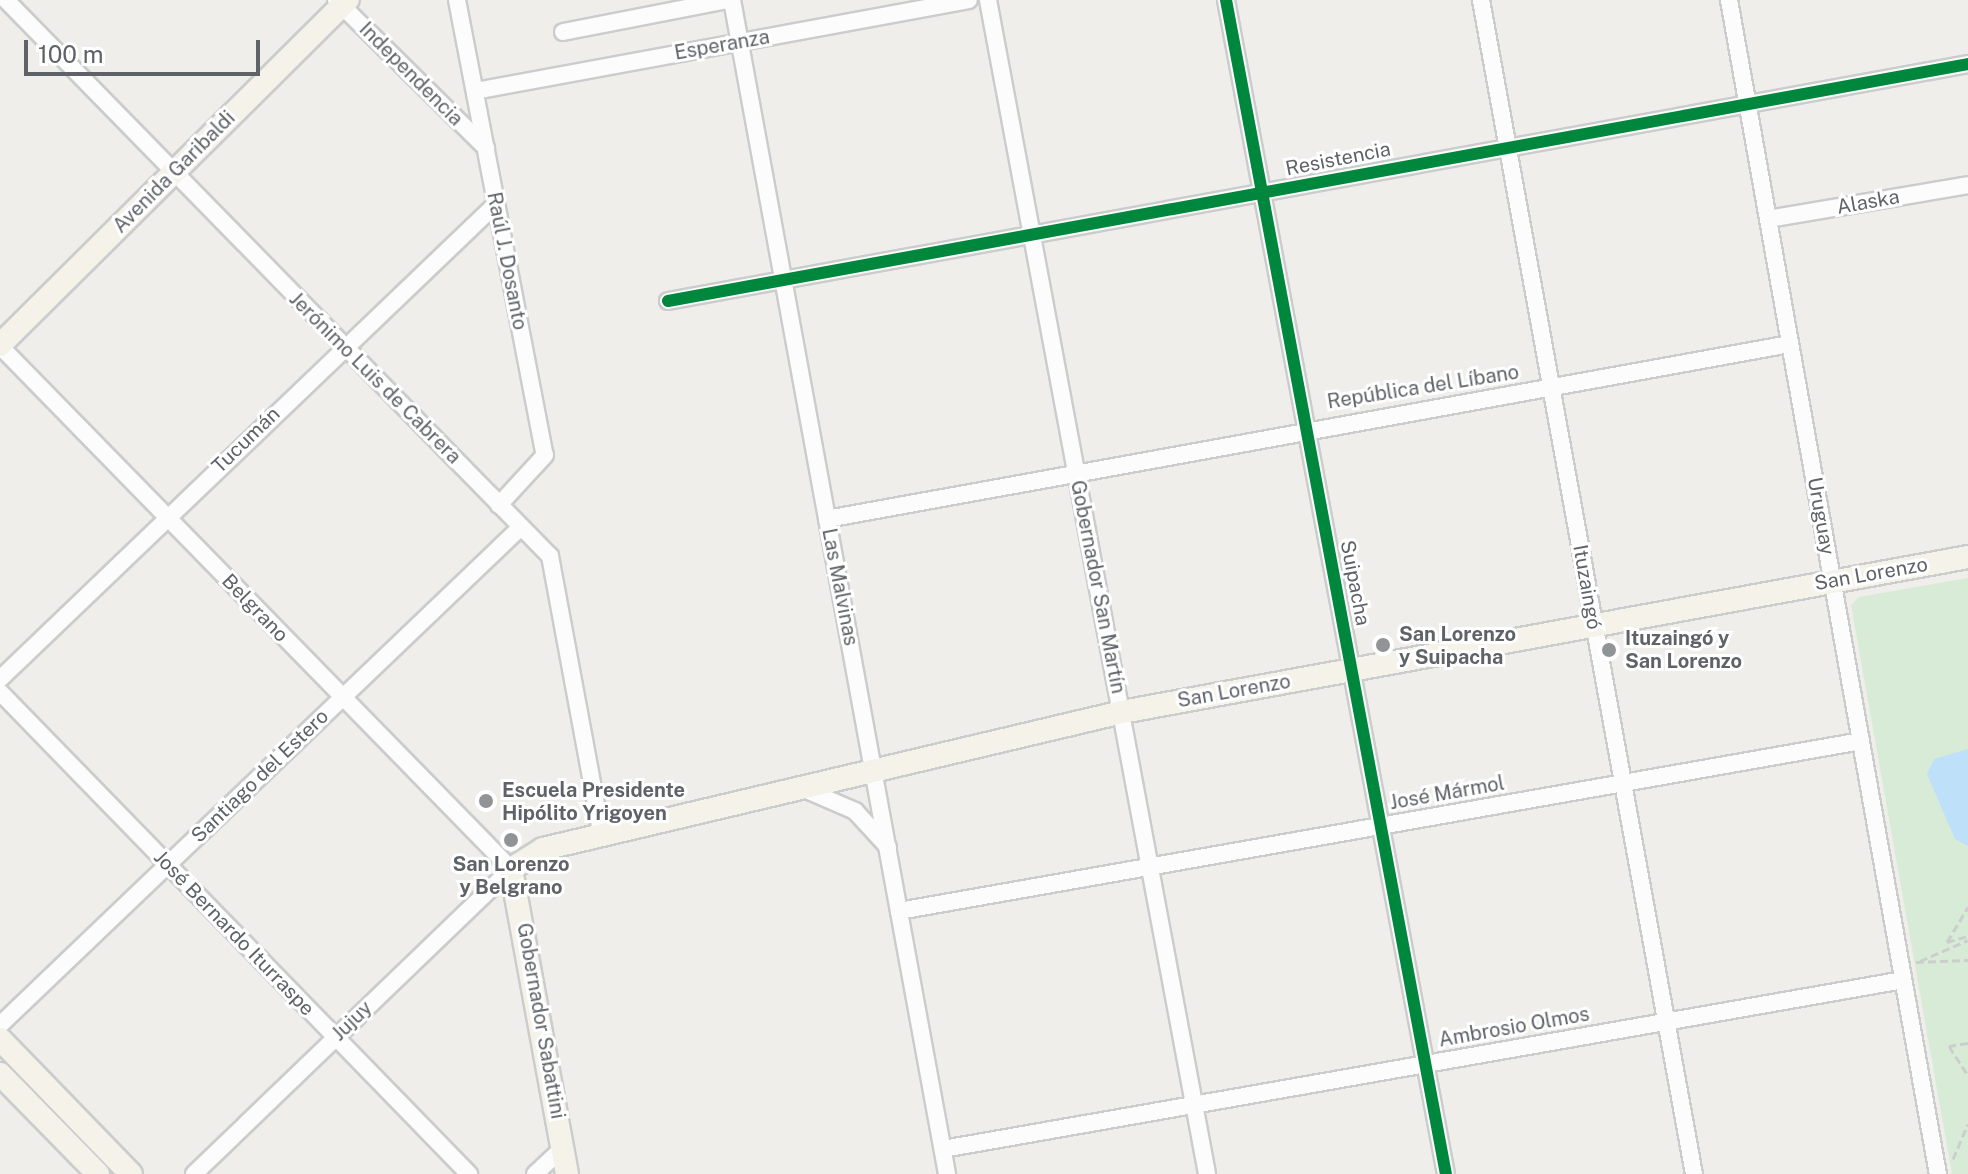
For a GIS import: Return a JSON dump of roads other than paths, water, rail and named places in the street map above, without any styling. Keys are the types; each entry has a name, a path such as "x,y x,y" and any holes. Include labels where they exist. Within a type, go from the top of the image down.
{"main road":[{"name":"Avenida Garibaldi","path":"0,345 342,2"},
{"name":"San Lorenzo","path":"511,869 543,849 601,830 1122,712 1594,623 1968,557"},
{"name":"Gobernador Sabattini","path":"511,869 567,1174"},
{"path":"0,1039 131,1174"},
{"path":"0,1074 98,1174"}],"street":[{"name":"Jerónimo Luis de Cabrera","path":"6,0 172,174 521,527 557,569 601,830"},
{"name":"Raúl J. Dosanto","path":"457,0 545,455 499,505"},
{"path":"563,32 730,0"},
{"name":"Las Malvinas","path":"730,0 947,1174"},
{"name":"Esperanza","path":"475,91 969,0"},
{"name":"Gobernador San Martín","path":"988,0 1207,1174"},
{"name":"Suipacha","path":"1226,0 1446,1174"},
{"name":"Ituzaingó","path":"1481,0 1694,1174"},
{"name":"Uruguay","path":"1729,0 1938,1174"},
{"name":"Independencia","path":"342,2 486,148"},
{"name":"Resistencia","path":"668,301 1032,232 1749,108 1968,64"},
{"name":"Alaska","path":"1768,219 1968,185"},
{"name":"Tucumán","path":"0,679 344,346 495,205"},
{"name":"República del Líbano","path":"827,519 1077,474 1306,426 1790,344"},
{"name":"Belgrano","path":"0,345 511,869"},
{"name":"Santiago del Estero","path":"0,1025 521,527"},
{"name":"José Bernardo Iturraspe","path":"0,692 469,1174"},
{"name":"José Mármol","path":"899,911 1861,741"},
{"path":"791,787 838,800 888,848"},
{"name":"Jujuy","path":"194,1174 511,869"},
{"name":"Ambrosio Olmos","path":"943,1149 1194,1102 1903,980"},
{"path":"535,1174 563,1148"}],"water":[{"path":"1968,749 1968,846 1955,839 1927,774 1934,759"}],"place":[{"name":"San Lorenzo y Suipacha","path":"1383,645"},
{"name":"Ituzaingó y San Lorenzo","path":"1609,650"},
{"name":"Escuela Presidente Hipólito Yrigoyen","path":"486,801"},
{"name":"San Lorenzo y Belgrano","path":"511,840"}]}
